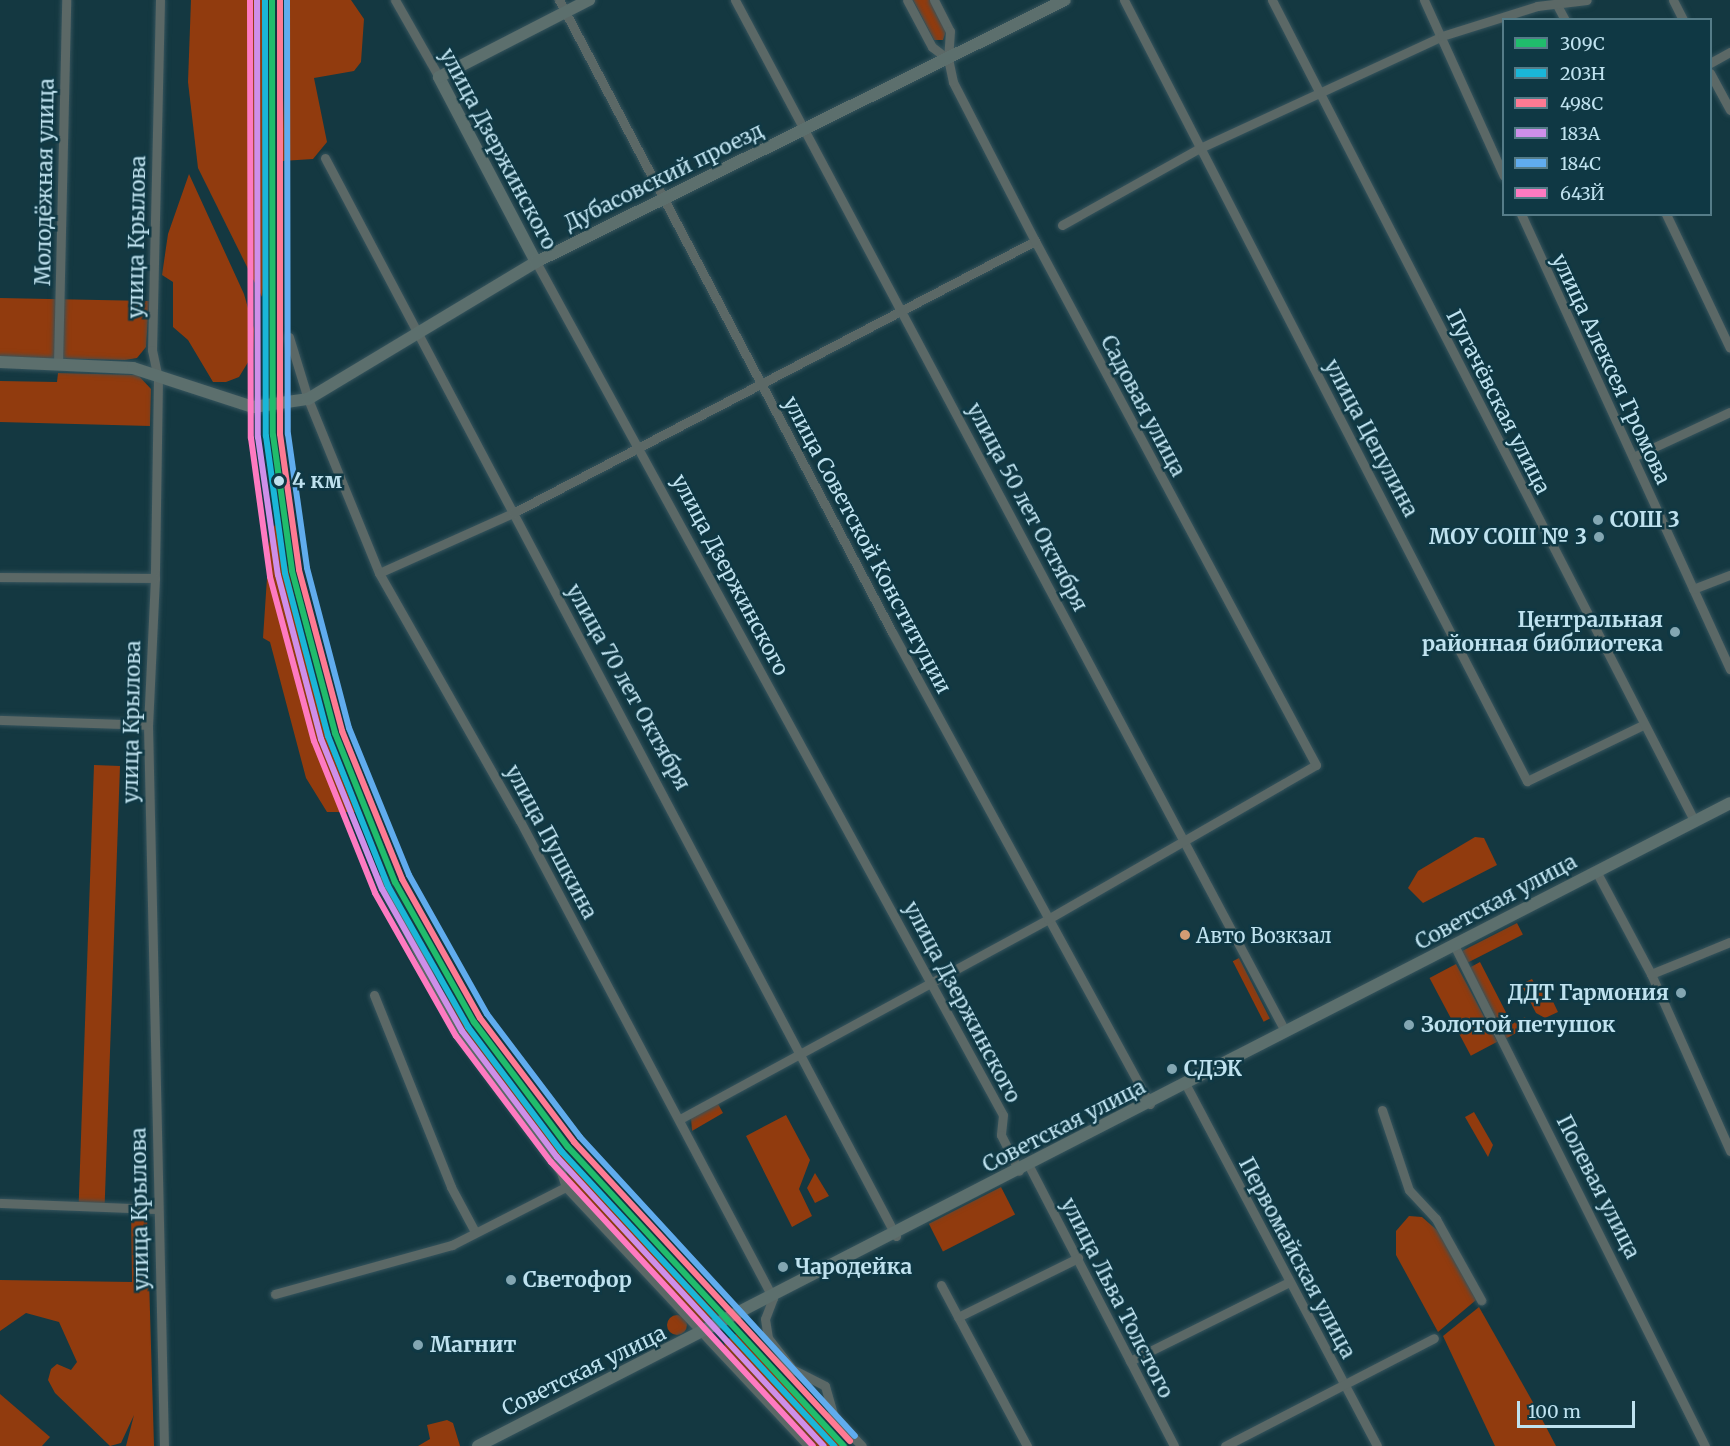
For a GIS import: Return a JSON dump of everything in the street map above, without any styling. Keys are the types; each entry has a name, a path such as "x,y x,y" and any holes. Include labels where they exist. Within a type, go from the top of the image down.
{"main road":[{"path":"440,77 589,0"},
{"name":"Дубасовский проезд","path":"0,362 133,368 158,379 235,404 288,405 308,399 536,262 1065,0"},
{"name":"улица Дзержинского","path":"440,77 536,262"},
{"name":"Советская улица","path":"478,1446 896,1236 1186,1085 1285,1030 1455,947 1596,871 1730,803"}],"street":[{"name":"Молодёжная улица","path":"58,364 66,0"},
{"name":"улица Крылова","path":"160,0 152,350 158,379 155,578 148,725 164,1446"},
{"name":"улица Дзержинского","path":"395,0 440,77"},
{"name":"улица Советской Конституции","path":"559,0 762,386 1150,1104"},
{"name":"улица 50 лет Октября","path":"735,0 1285,1030"},
{"name":"Садовая улица","path":"907,0 932,47 948,59"},
{"name":"Садовая улица","path":"934,0 950,31 948,59 953,82 1035,241 1316,765 1186,842"},
{"name":"улица Цепулина","path":"1124,0 1198,149 1527,781 1642,725"},
{"name":"Пугачёвская улица","path":"1272,0 1508,458 1642,725 1694,820"},
{"path":"1424,0 1502,174"},
{"path":"1509,18 1557,5 1587,0"},
{"path":"1673,0 1682,18"},
{"path":"1557,5 1564,18"},
{"path":"1062,225 1198,149 1321,96 1442,36 1502,20"},
{"path":"1712,62 1730,52"},
{"path":"1712,77 1730,111"},
{"name":"улица 70 лет Октября","path":"325,158 416,333 804,1053 896,1236"},
{"name":"улица Алексея Громова","path":"1522,216 1730,669"},
{"path":"1667,216 1730,348"},
{"path":"379,573 513,513 762,386 1035,241"},
{"name":"улица Дзержинского","path":"536,262 1003,1116 1001,1135 1024,1168"},
{"name":"улица Пушкина","path":"289,337 308,399 379,573 471,731 680,1119 773,1298"},
{"path":"1633,458 1730,412"},
{"path":"1693,589 1730,575"},
{"path":"0,577 155,578"},
{"path":"0,720 148,725"},
{"path":"680,1119 931,984 1186,842"},
{"path":"1596,871 1651,974 1730,1151"},
{"path":"381,879 458,1032 561,1172 566,1187 699,1335 737,1366 803,1445"},
{"path":"1651,974 1730,942"},
{"name":"Полевая улица","path":"1455,947 1705,1446"},
{"path":"374,995 450,1187 475,1232"},
{"name":"Первомайская улица","path":"1186,1085 1377,1446"},
{"path":"1382,1110 1409,1190 1436,1219 1481,1300"},
{"name":"улица Льва Толстого","path":"1024,1168 1078,1258 1174,1446"},
{"path":"275,1294 452,1245 566,1187"},
{"path":"0,1203 158,1209"},
{"path":"958,1317 1078,1258"},
{"path":"1130,1361 1289,1282"},
{"path":"941,1286 1027,1446"},
{"path":"773,1298 765,1319 768,1338 792,1369 825,1386 834,1418 862,1446"},
{"path":"1225,1446 1343,1382 1434,1338"}],"shaded area":[{"path":"191,0 266,0 267,252 262,297 198,168 188,82"},
{"path":"287,0 351,0 364,19 361,62 354,71 314,78 327,142 313,159 282,161"},
{"path":"913,0 930,0 946,31 943,40 934,40"},
{"path":"189,174 244,294 254,329 253,354 239,377 226,382 213,382 188,340 173,327 173,282 162,275 168,234"},
{"path":"0,298 149,301 146,347 137,358 125,360 0,357"},
{"path":"58,373 138,375 151,389 150,426 0,422 0,381 57,382"},
{"path":"277,522 329,746 355,812 327,812 306,778 270,642 263,638 270,533"},
{"path":"94,765 120,766 105,1205 79,1204"},
{"path":"1475,837 1484,838 1497,865 1423,903 1408,888 1418,871"},
{"path":"1517,923 1523,935 1465,964 1459,953"},
{"path":"1239,958 1270,1019 1264,1022 1233,961"},
{"path":"1480,962 1512,1024 1525,1017 1529,1026 1505,1039 1469,968"},
{"path":"1456,964 1497,1042 1471,1056 1430,978"},
{"path":"1532,979 1536,986 1544,983 1558,1012 1545,1018 1536,1013 1521,984"},
{"path":"440,987 502,1074 583,1173 720,1317 698,1328 577,1193 461,1029"},
{"path":"717,1102 723,1113 692,1131 691,1118"},
{"path":"1474,1112 1493,1145 1488,1157 1465,1117"},
{"path":"786,1115 810,1160 799,1189 812,1216 792,1227 746,1136"},
{"path":"815,1173 829,1196 815,1203 807,1188"},
{"path":"1001,1187 1015,1215 943,1251 929,1224"},
{"path":"131,1211 147,1212 154,1446 126,1446 134,1415 121,1443 110,1446 55,1393 48,1380 51,1369 57,1364 71,1370 77,1362 59,1322 26,1313 0,1331 0,1280 132,1282"},
{"path":"1409,1216 1422,1217 1438,1231 1476,1300 1438,1332 1396,1255 1396,1231"},
{"path":"1479,1307 1556,1446 1495,1446 1443,1336"},
{"path":"677,1315 684,1318 687,1325 684,1332 677,1335 670,1332 667,1325 670,1318"},
{"path":"736,1334 841,1446 813,1446 727,1354 724,1342"},
{"path":"0,1394 50,1437 42,1446 0,1446"},
{"path":"447,1420 453,1423 460,1446 418,1446 430,1439 427,1425"}],"transit line":[{"name":"643Й","path":"250,0 251,438 270,577 314,741 375,893 456,1036 551,1162 813,1446"},
{"name":"183А","path":"257,0 258,437 278,575 321,739 382,889 462,1031 557,1157 824,1446"},
{"name":"203Н","path":"265,0 266,436 285,573 328,736 388,886 468,1027 562,1152 834,1446"},
{"name":"309С","path":"272,0 273,435 292,571 335,733 395,882 474,1022 568,1147 844,1446"},
{"name":"498С","path":"280,0 280,434 299,570 342,731 402,879 480,1018 574,1142 850,1441"},
{"name":"184С","path":"287,0 288,434 307,568 349,728 409,875 487,1014 580,1137 855,1436"}],"place":[{"name":"4 км","path":"279,481"},
{"name":"СОШ 3","path":"1598,520"},
{"name":"МОУ СОШ № 3","path":"1599,537"},
{"name":"Центральная районная библиотека","path":"1675,632"},
{"name":"Авто Возкзал","path":"1185,935"},
{"name":"ДДТ Гармония","path":"1681,993"},
{"name":"Золотой петушок","path":"1409,1025"},
{"name":"СДЭК","path":"1172,1069"},
{"name":"Чародейка","path":"783,1267"},
{"name":"Светофор","path":"511,1280"},
{"name":"Магнит","path":"418,1345"}]}
